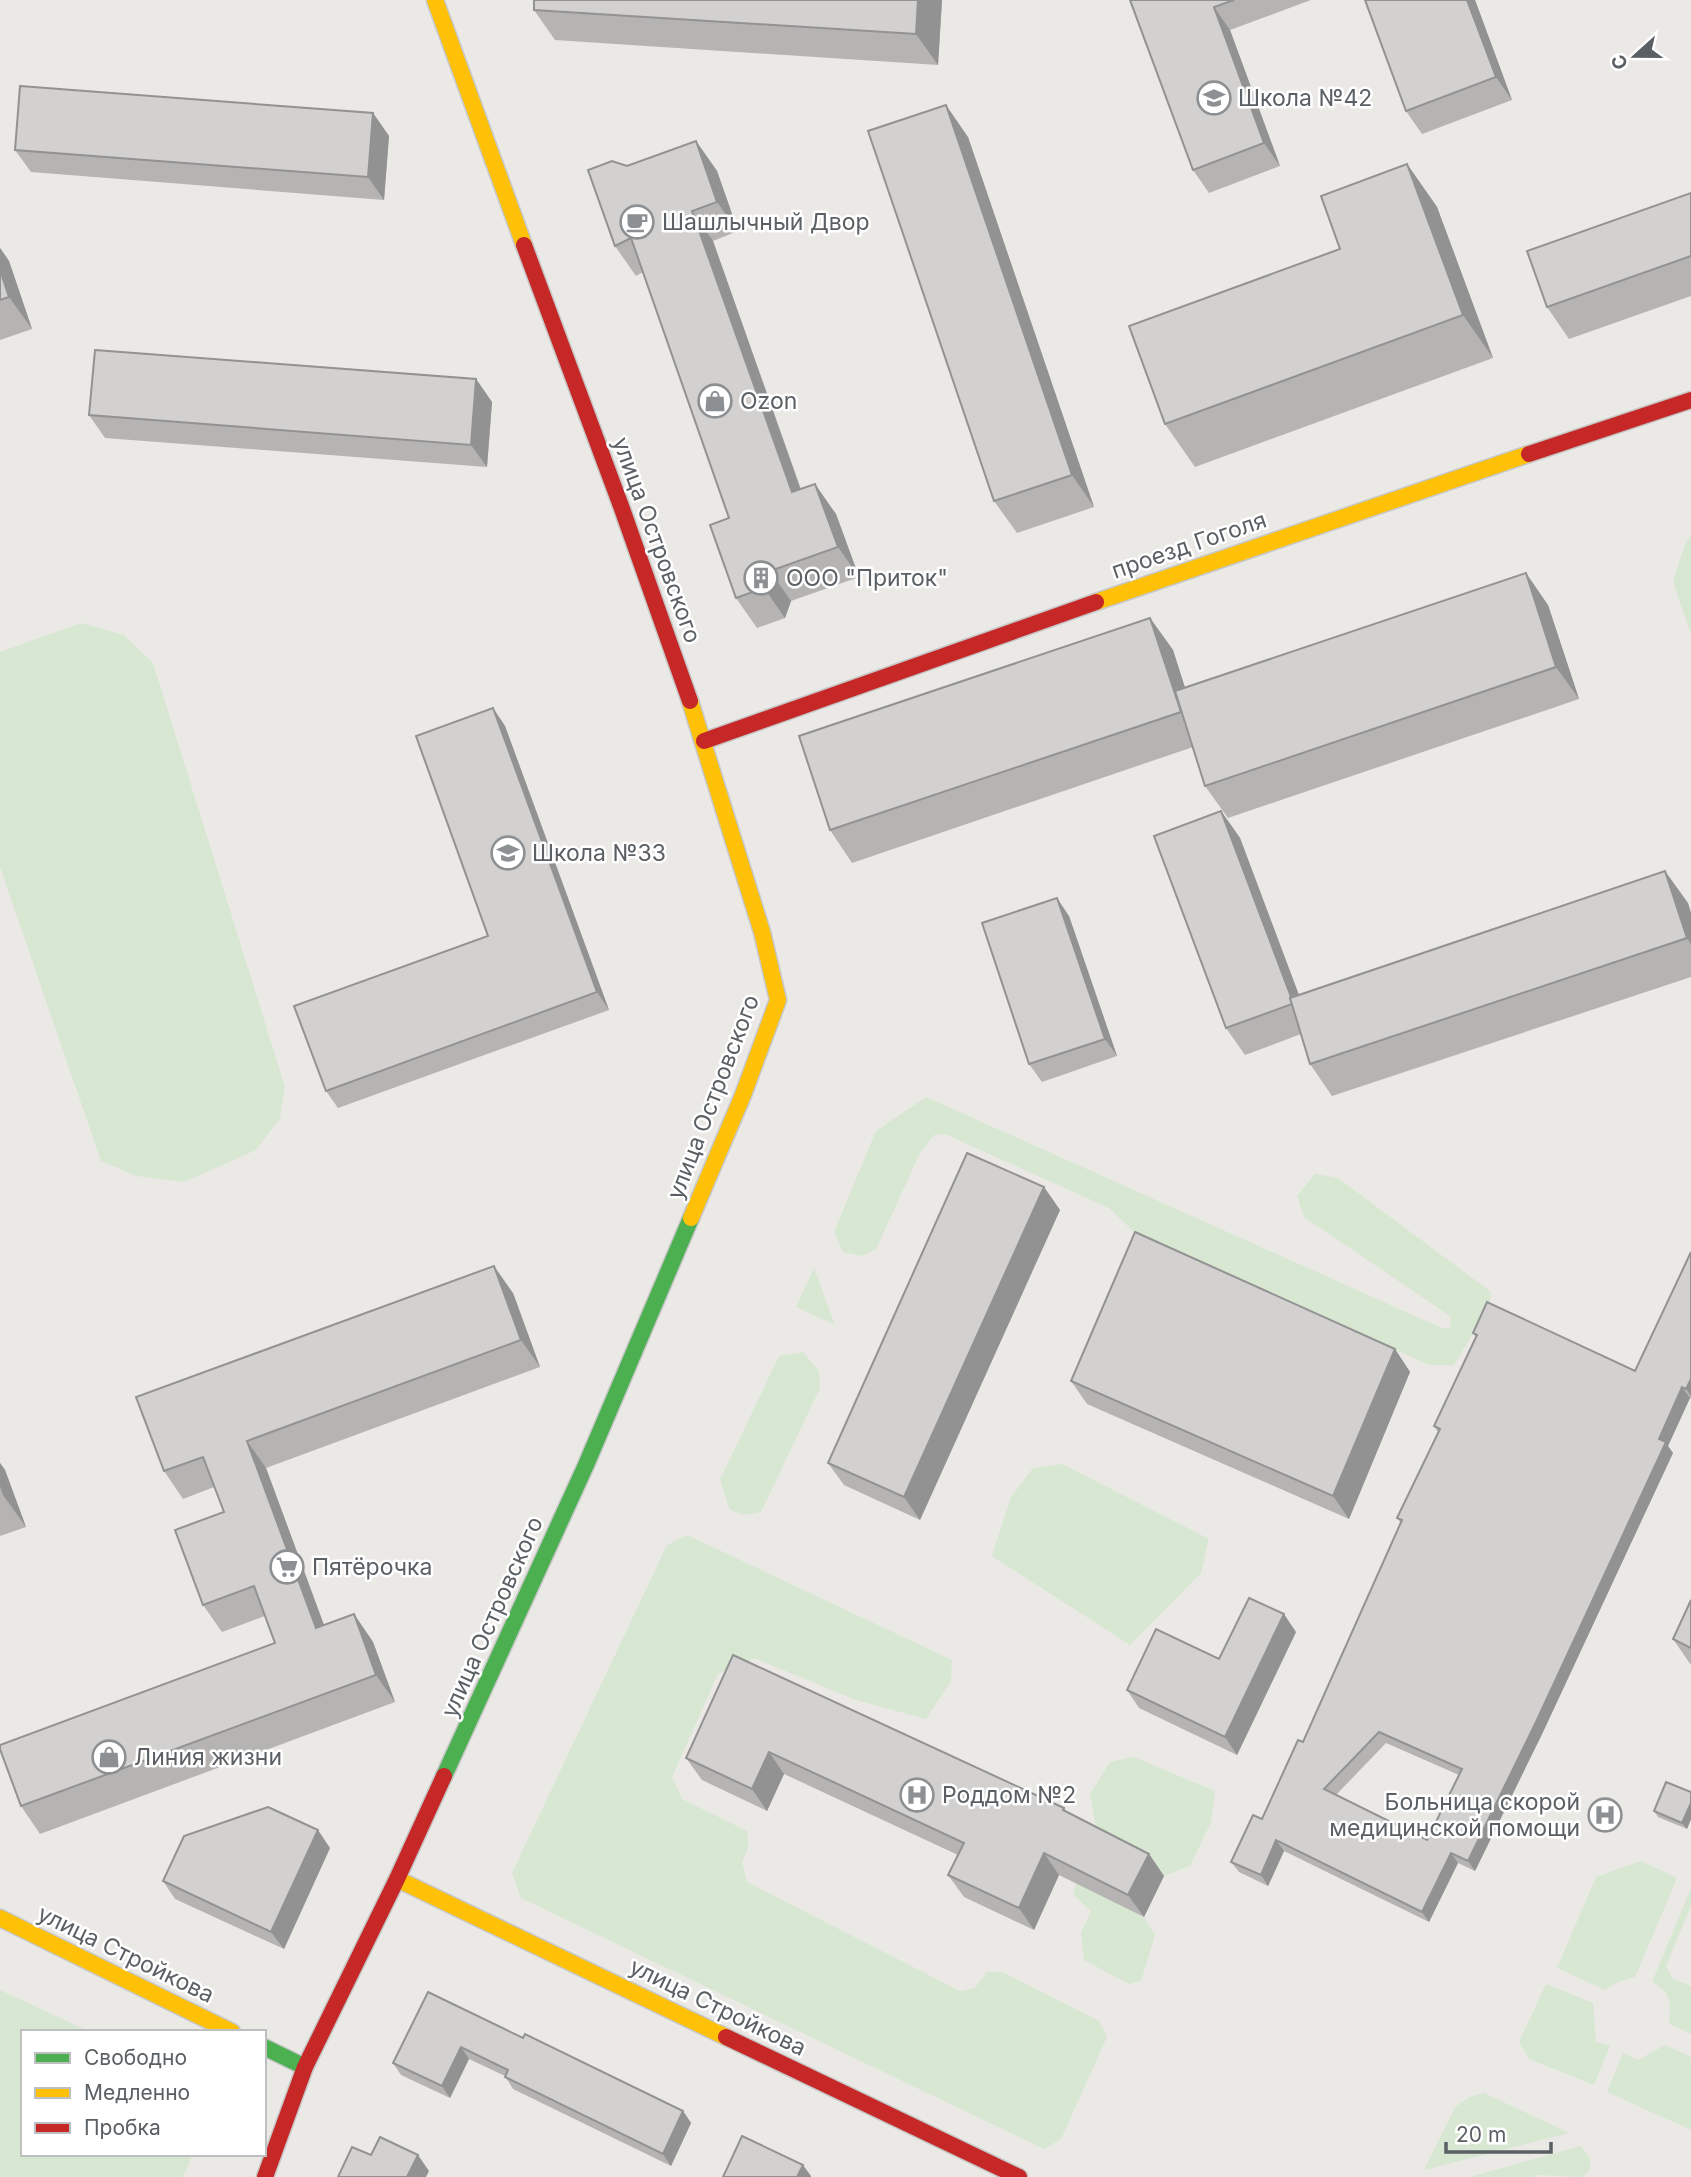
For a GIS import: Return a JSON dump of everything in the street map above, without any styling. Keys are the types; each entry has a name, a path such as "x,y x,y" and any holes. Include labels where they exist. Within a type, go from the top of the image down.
{"street":[{"name":"улица Островского","path":"265,2177 305,2067 397,1879 586,1465 743,1095 778,1000 762,932 704,741 621,506 435,0"},
{"name":"проезд Гоголя","path":"704,741 1042,620 1691,400"},
{"name":"улица Стройкова","path":"397,1879 1020,2177"},
{"name":"улица Стройкова","path":"0,1918 228,2030"},
{"path":"266,2049 305,2067"}],"green space":[{"path":"1691,535 1691,634 1673,582 1685,544"},
{"path":"81,623 124,635 153,663 285,1087 280,1118 256,1150 184,1182 137,1176 101,1161 0,867 0,652"},
{"path":"926,1097 1444,1329 1451,1327 1450,1316 1304,1217 1297,1196 1315,1174 1338,1178 1491,1292 1489,1307 1454,1365 1429,1365 1136,1234 1109,1208 945,1134 934,1135 920,1153 876,1249 862,1256 843,1252 834,1232 876,1131"},
{"path":"814,1268 835,1325 796,1307"},
{"path":"803,1352 819,1371 820,1388 761,1512 743,1515 730,1510 720,1480 779,1356"},
{"path":"1062,1464 1209,1539 1201,1573 1130,1645 992,1556 1011,1497 1033,1468"},
{"path":"687,1535 952,1660 951,1681 926,1719 856,1700 754,1658 718,1674 672,1777 682,1799 747,1831 748,1848 742,1862 747,1882 960,1991 975,1988 987,1972 1003,1972 1099,2021 1107,2037 1061,2139 1044,2149 521,1898 512,1873 667,1545"},
{"path":"1134,1757 1215,1791 1211,1822 1190,1866 1164,1876 1110,1848 1089,1889 1144,1917 1155,1935 1141,1981 1129,1984 1084,1960 1081,1933 1091,1911 1073,1894 1096,1827 1090,1794 1110,1762"},
{"path":"1641,1861 1677,1878 1635,1977 1618,1982 1605,1990 1557,1968 1596,1877"},
{"path":"1691,1888 1691,1906 1666,1966 1673,1979 1691,1986 1691,2034 1669,2024 1667,1994 1652,1982"},
{"path":"1546,1984 1593,2003 1596,2042 1610,2046 1594,2085 1529,2059 1519,2042"},
{"path":"0,1990 86,2030 21,2030 21,2156 192,2156 183,2177 0,2177"},
{"path":"1665,2045 1691,2057 1691,2130 1607,2092 1623,2053 1638,2060"},
{"path":"1484,2093 1569,2133 1424,2170 1456,2106 1470,2097"},
{"path":"1581,2146 1590,2158 1590,2170 1582,2177 1470,2177"}],"building":[{"path":"534,0 918,0 916,34 534,10"},
{"name":"Школа №42","path":"1130,0 1234,0 1214,7 1264,143 1193,170"},
{"name":"Школа №42","path":"1365,0 1467,0 1496,77 1406,111"},
{"path":"20,86 373,113 368,177 15,150"},
{"path":"946,105 1072,475 994,501 868,131"},
{"path":"696,141 717,202 692,211 792,492 815,484 838,547 770,571 764,588 736,598 710,525 729,518 631,238 615,246 588,170 612,161 627,166"},
{"path":"1407,164 1463,315 1165,424 1129,326 1340,249 1321,196"},
{"path":"1691,193 1691,256 1547,307 1527,251"},
{"path":"0,270 9,297 0,300"},
{"path":"95,350 476,379 471,445 89,415"},
{"path":"1526,573 1556,667 1205,786 1175,691"},
{"path":"1150,618 1181,712 830,830 799,736"},
{"name":"Школа №33","path":"493,708 597,992 326,1091 294,1006 488,936 416,736"},
{"path":"1221,811 1292,1004 1226,1028 1154,836"},
{"path":"1665,871 1687,938 1310,1064 1290,998"},
{"path":"1057,898 1105,1039 1029,1064 982,923"},
{"path":"967,1153 1044,1187 904,1497 828,1463"},
{"path":"1135,1232 1395,1349 1333,1496 1071,1381"},
{"path":"1691,1252 1691,1379 1686,1389 1682,1387 1659,1439 1666,1442 1468,1861 1451,1853 1422,1912 1276,1840 1261,1875 1231,1862 1253,1815 1262,1819 1298,1740 1303,1742 1402,1520 1397,1518 1440,1429 1434,1426 1477,1335 1473,1333 1487,1302 1635,1371","holes":["1379,1732 1462,1769 1427,1840 1324,1789"]},
{"path":"494,1266 521,1340 247,1441 316,1628 354,1614 376,1675 21,1806 0,1745 275,1643 254,1586 203,1605 175,1530 224,1512 203,1457 164,1471 136,1397"},
{"path":"1249,1598 1284,1614 1225,1737 1127,1690 1156,1629 1219,1659"},
{"path":"1691,1600 1691,1648 1673,1639"},
{"name":"Роддом №2","path":"733,1655 1064,1808 1063,1810 1149,1854 1128,1895 1044,1853 1019,1908 948,1875 964,1843 769,1752 752,1789 686,1758"},
{"path":"1666,1782 1691,1792 1691,1803 1682,1823 1654,1811"},
{"path":"268,1807 318,1830 271,1932 163,1881 184,1836"},
{"path":"428,1992 523,2038 525,2034 683,2111 663,2154 505,2077 508,2070 461,2047 442,2086 393,2063"},
{"path":"742,2136 803,2165 797,2177 723,2177"},
{"path":"380,2137 418,2155 407,2177 338,2177 352,2147 371,2155"}],"traffic: fast":[{"path":"444,1776 586,1465 691,1218"},
{"path":"266,2048 305,2067"}],"traffic: slow":[{"path":"435,0 524,245"},
{"path":"1096,602 1529,454"},
{"path":"690,701 762,932 778,1000 743,1095 691,1218"},
{"path":"397,1879 726,2037"},
{"path":"0,1918 228,2030"}],"traffic: jam":[{"path":"524,245 690,701"},
{"path":"1529,454 1691,400"},
{"path":"704,741 1096,602"},
{"path":"265,2177 305,2067 444,1776"},
{"path":"726,2037 1019,2177"}],"place":[{"name":"Школа №42","path":"1214,98"},
{"name":"Шашлычный Двор","path":"637,222"},
{"name":"Ozon","path":"715,401"},
{"name":"ООО \"Приток\"","path":"761,578"},
{"name":"Школа №33","path":"508,853"},
{"name":"Пятёрочка","path":"287,1567"},
{"name":"Линия жизни","path":"109,1757"},
{"name":"Роддом №2","path":"917,1795"},
{"name":"Больница скорой медицинской помощи","path":"1605,1815"}]}
